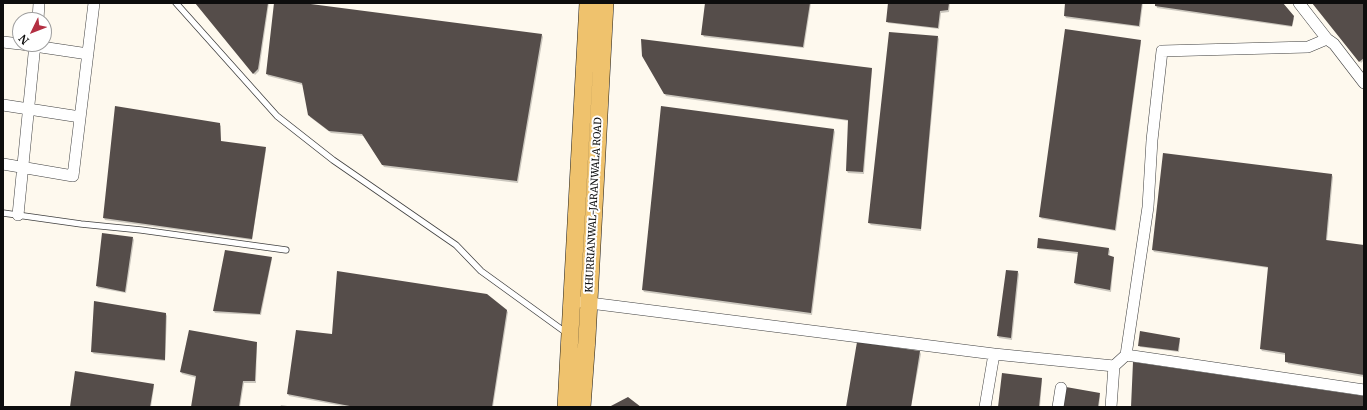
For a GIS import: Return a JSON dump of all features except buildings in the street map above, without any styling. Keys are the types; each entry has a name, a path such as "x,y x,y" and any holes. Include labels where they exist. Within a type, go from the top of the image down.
{"main road":[{"name":"KHURRIANWAL-JARANWALA ROAD","path":"582,407 587,338 580,302 588,3"},
{"name":"KHURRIANWAL-JARANWALA ROAD","path":"566,407 569,336 580,302 605,3"}],"street":[{"path":"3,164 73,176 94,3"},
{"path":"1299,3 1327,39 1334,44 1364,83"},
{"path":"580,302 994,354 1114,366 1126,356 1148,207 1152,140 1162,51 1308,47 1327,39"},
{"path":"52,48 88,54"},
{"path":"18,215 34,52"},
{"path":"3,105 80,117"},
{"path":"985,407 994,354"},
{"path":"1126,356 1364,390"},
{"path":"1111,407 1114,366"},
{"path":"1058,407 1061,388"}],"lane":[{"path":"176,3 278,116 333,160 456,245 481,271 569,336"},
{"path":"3,213 286,250"}]}
